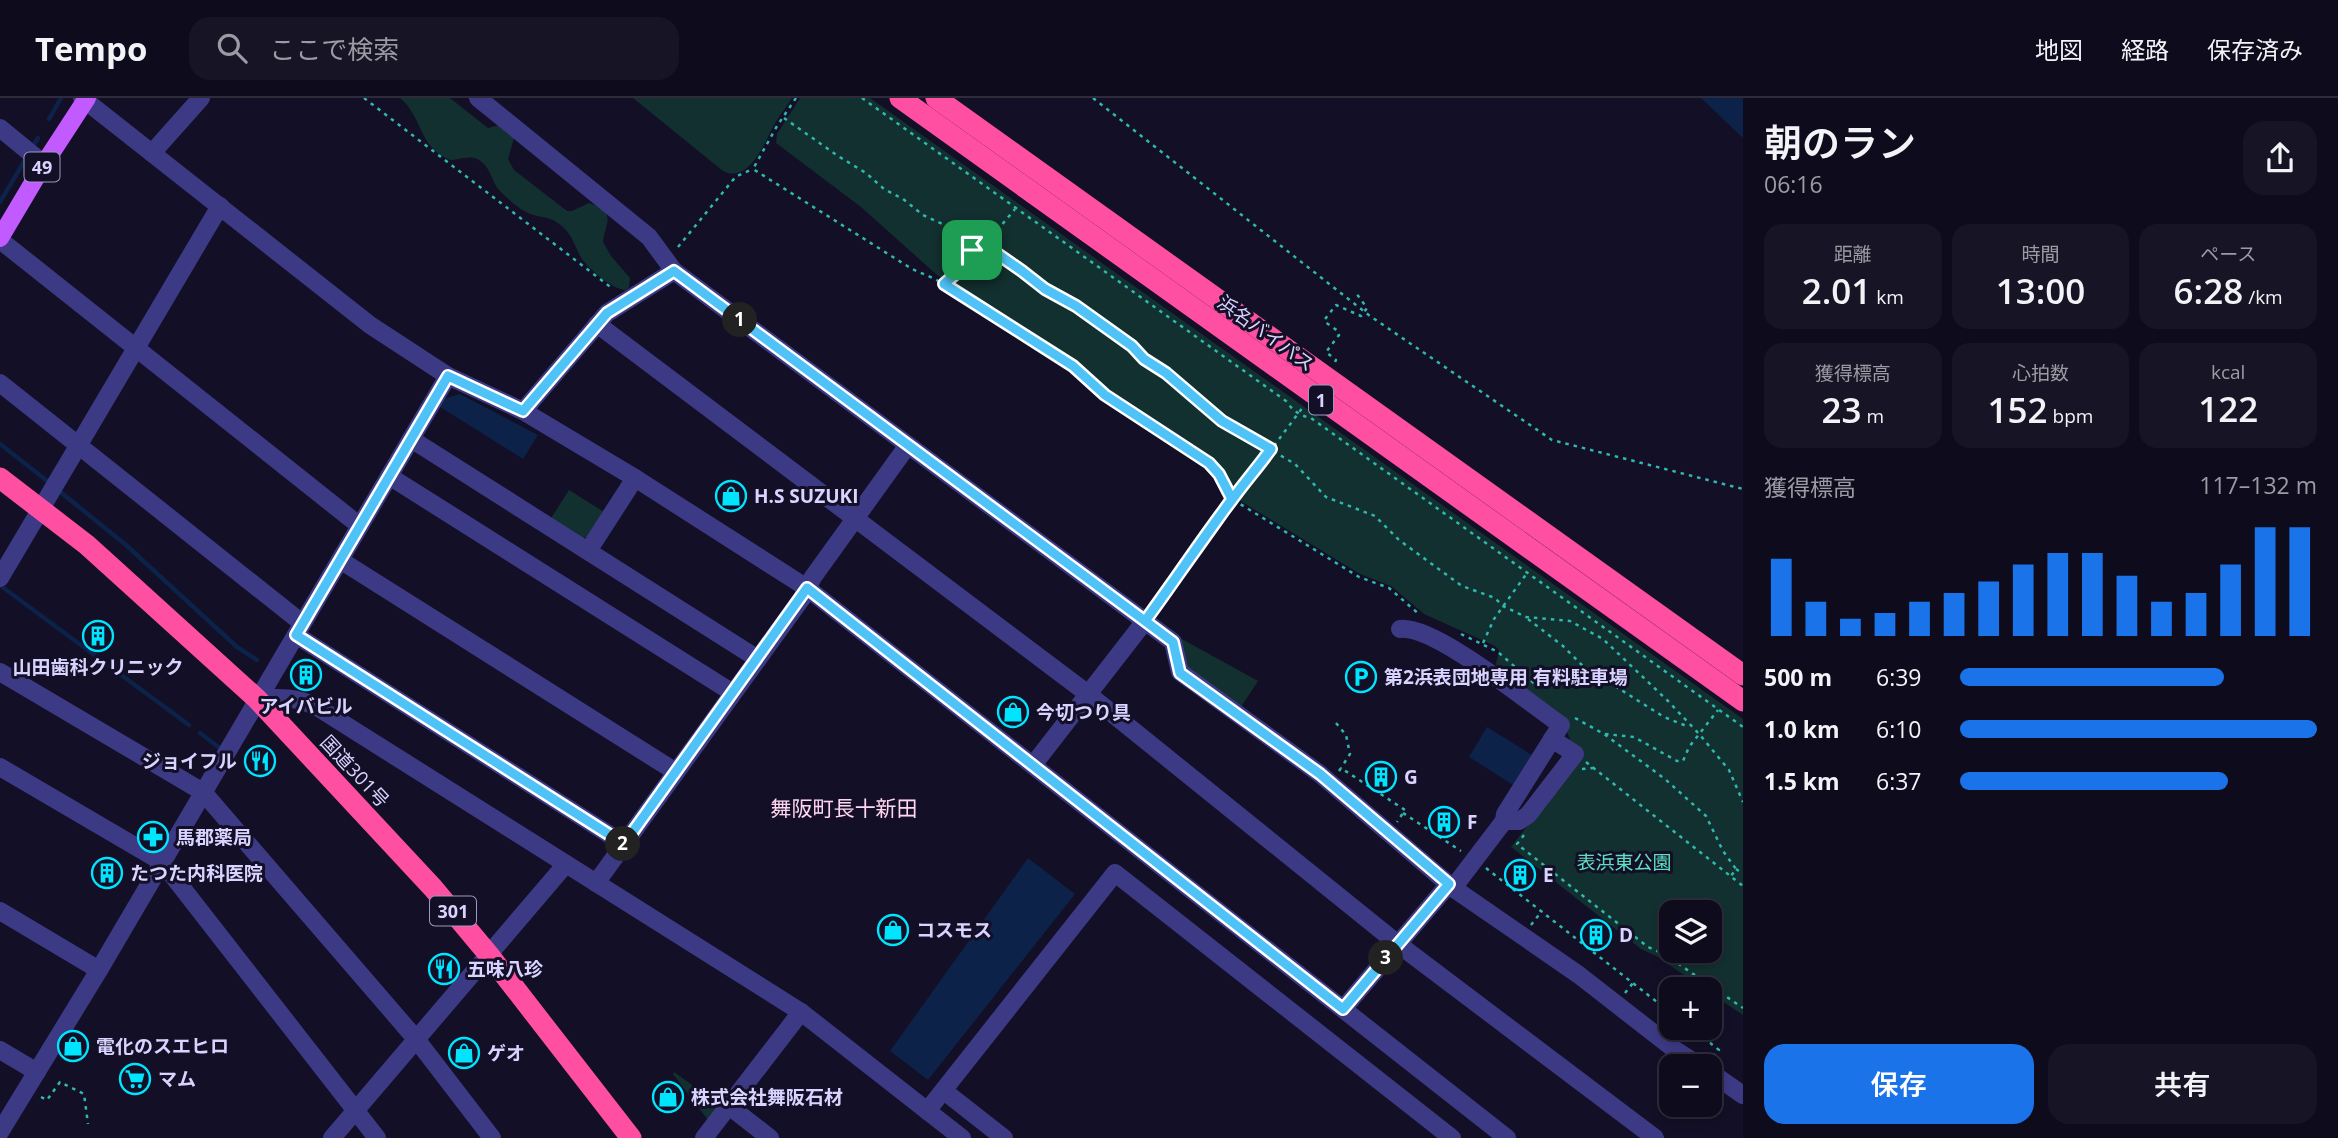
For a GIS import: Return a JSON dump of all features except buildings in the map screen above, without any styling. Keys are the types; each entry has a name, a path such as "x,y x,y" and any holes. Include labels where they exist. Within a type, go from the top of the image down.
{"highway":[{"path":"889,98 967,134"},
{"name":"浜名バイパス","path":"900,98 967,134 1743,675"},
{"name":"浜名バイパス","path":"938,98 967,134 1743,701"},
{"name":"国道301号","path":"0,478 101,558 257,699 433,888 489,955 631,1138"}],"main road":[{"name":"49","path":"0,239 85,99"}],"street":[{"path":"152,153 201,98"},
{"path":"478,98 649,237 670,266 1173,642 1180,673 1335,775 1389,833 1451,886 1579,975 1684,1054"},
{"path":"85,99 370,325 448,376 523,411 635,478 807,588 1507,1138"},
{"path":"0,128 44,164"},
{"path":"0,578 220,206"},
{"path":"0,239 360,526"},
{"path":"523,411 607,313 670,266"},
{"path":"597,324 1088,694 1398,944 1655,1138"},
{"path":"0,1132 99,970 448,376"},
{"path":"0,383 299,629 624,844"},
{"path":"411,439 758,659"},
{"path":"596,883 908,445"},
{"path":"389,476 733,693"},
{"path":"588,551 635,478"},
{"path":"340,559 676,772"},
{"path":"1033,765 1145,621"},
{"path":"1343,1009 1475,860 1504,821 1504,814 1561,725 1446,644 1415,629 1400,629"},
{"path":"0,672 203,792 416,1039 492,1138"},
{"path":"257,699 294,698 317,707 800,1012 962,1138"},
{"path":"1504,821 1519,821 1528,815 1575,762 1552,739"},
{"path":"0,767 162,862 377,1138"},
{"path":"332,1138 354,1109 566,864"},
{"path":"928,1111 1115,873 1452,1138"},
{"path":"0,911 99,970"},
{"path":"704,1138 800,1012"},
{"path":"0,1050 37,1072"},
{"path":"1722,1078 1743,1095"},
{"path":"944,1091 1004,1138"},
{"path":"729,1106 770,1138"}],"path":[{"path":"364,98 627,300"},
{"path":"670,266 733,180 753,169 796,98"},
{"path":"862,98 1286,401 1298,413 1311,418 1743,727"},
{"path":"1093,98 1364,312 1552,440 1743,489"},
{"path":"784,118 927,217 979,241 1045,289 1076,306 1132,346 1144,359 1166,373 1222,421 1295,464 1326,497 1375,516 1399,540 1455,582 1495,598 1503,606 1526,617 1583,666 1664,717 1693,729"},
{"path":"753,169 912,269 944,284 1073,366 1105,395 1209,463 1219,474 1232,499 1359,577 1389,589 1423,617"},
{"path":"944,284 960,270 979,241 999,227 1015,208"},
{"path":"1336,360 1326,352 1339,335 1338,331 1325,322 1325,319 1336,304 1361,316 1367,307 1356,293"},
{"path":"1145,621 1232,499 1304,405"},
{"path":"1483,643 1494,619 1527,573"},
{"path":"1526,617 1570,621 1603,639 1700,735 1729,770 1743,802"},
{"path":"1457,632 1483,643 1523,672 1539,688"},
{"path":"1604,734 1634,737 1676,761 1682,761 1689,747 1718,709"},
{"path":"1574,718 1604,734 1665,779 1706,816 1723,851 1743,874"},
{"path":"1336,723 1346,735 1350,754 1335,775 1405,810 1389,833"},
{"path":"1575,762 1593,768 1743,886"},
{"path":"1575,762 1593,768"},
{"path":"1403,813 1475,860 1659,1004"},
{"path":"1525,834 1517,844 1648,947 1664,954 1743,1008"},
{"path":"1731,876 1736,869"},
{"path":"1706,1040 1719,1050 1716,1054"},
{"path":"35,1093 47,1100 60,1082 84,1094 88,1124"}],"green space":[{"path":"400,98 450,98 488,128 500,125 514,138 508,159 514,170 567,211 589,203 604,210 608,219 603,242 630,278 629,287 626,290 621,289 596,274 582,259 572,238 563,227 550,219 528,213 514,204 498,189 482,162 470,157 450,160 432,148 413,114"},
{"path":"633,98 792,98 754,160 741,172 732,174 723,171"},
{"name":"表浜東公園","path":"800,98 870,98 1743,719 1743,1015 1722,1001 1722,977 1687,977 1667,963 1722,963 1722,900 1659,900 1659,958 1641,949 1511,847 1582,755 1570,740 1565,726 1495,669 1499,650 1495,646 1424,614 1391,586 1360,574 1242,502 1211,460 1107,392 1074,364 937,275 861,207 776,143 777,134"},
{"path":"569,490 604,512 589,536 581,539 550,520"},
{"path":"1180,638 1258,681 1241,707 1187,668"},
{"path":"674,1072 720,1105 708,1120 673,1074"}],"water":[{"path":"1701,98 1743,98 1743,138"},
{"path":"460,394 538,435 523,459 440,407 446,398"},
{"path":"1487,727 1532,755 1513,785 1469,757"},
{"path":"1028,858 1075,894 928,1080 890,1051"}],"waterway":[{"path":"49,119 61,98"},
{"path":"31,149 38,138"},
{"path":"0,202 28,155"},
{"path":"0,444 51,484"},
{"path":"58,490 126,545 237,647 257,660"},
{"path":"1,586 189,725"},
{"path":"200,733 221,749 219,752"}],"place":[{"name":"H.S SUZUKI","path":"731,496"},
{"name":"山田歯科クリニック","path":"98,636"},
{"name":"アイバビル","path":"306,675"},
{"name":"第2浜表団地専用 有料駐車場","path":"1361,677"},
{"name":"今切つり具","path":"1013,712"},
{"name":"ジョイフル","path":"260,761"},
{"name":"G","path":"1381,777"},
{"name":"F","path":"1444,822"},
{"name":"馬郡薬局","path":"153,837"},
{"name":"たつた内科医院","path":"107,873"},
{"name":"E","path":"1520,875"},
{"name":"コスモス","path":"893,930"},
{"name":"D","path":"1596,935"},
{"name":"五味八珍","path":"444,969"},
{"name":"電化のスエヒロ","path":"73,1046"},
{"name":"ゲオ","path":"464,1053"},
{"name":"マム","path":"135,1079"},
{"name":"株式会社舞阪石材","path":"668,1097"}],"district":[{"name":"舞阪町長十新田","path":"844,808"}],"route":[{"path":"972,250 960,270 944,284 1073,366 1105,395 1215,467 1232,499 1145,621 674,271 614,307 600,319 523,411 448,376 296,635 624,844 807,588 1343,1009 1449,884 1320,774 1180,673 1173,642 1145,621 1271,449 1222,421 1166,373 1144,359 1132,346 1076,306 1045,289 979,241 972,250"}]}
